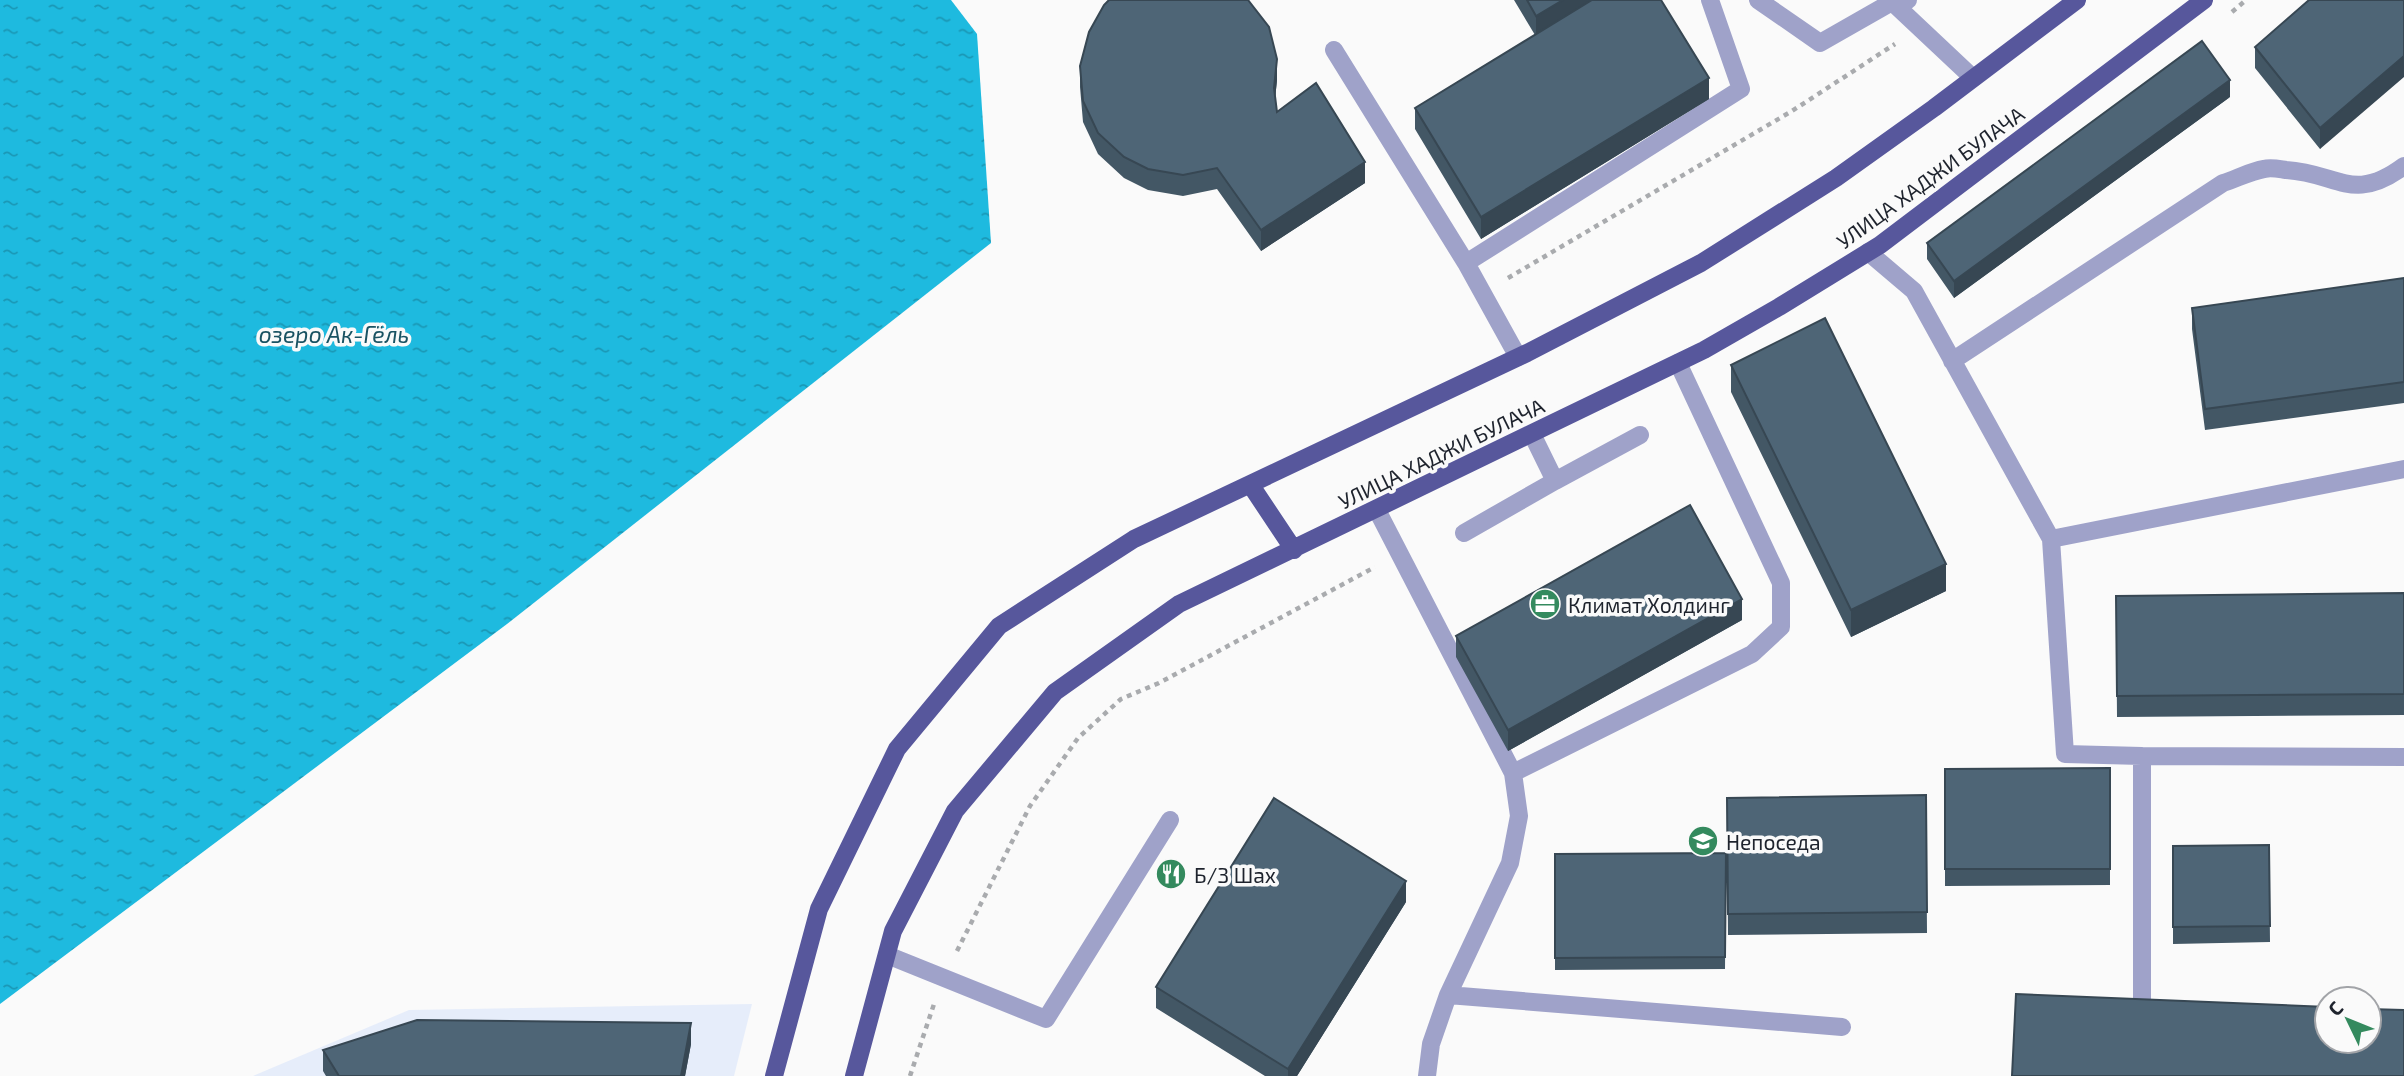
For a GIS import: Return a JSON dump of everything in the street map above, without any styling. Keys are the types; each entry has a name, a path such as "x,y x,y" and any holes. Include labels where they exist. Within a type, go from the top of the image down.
{"main road":[{"path":"774,1076 819,909 897,749 999,626 1134,539 1518,357 1701,263 1836,178 2077,0"},
{"name":"УЛИЦА ХАДЖИ БУЛАЧА","path":"854,1076 893,932 955,811 1055,692 1179,604 1678,363 1779,307 1868,252 2204,0"},
{"path":"1250,484 1294,550"}],"street":[{"path":"1466,263 1741,89 1710,0"},
{"path":"1758,0 1820,43 1896,1 1920,28 1973,78"},
{"path":"1334,50 1466,263 1518,357"},
{"path":"1952,361 2223,183 2265,168 2302,171 2351,186 2371,184 2404,166"},
{"path":"1868,252 1914,291 2050,539 2066,754 2404,757"},
{"path":"1513,773 1752,654 1781,627 1781,583 1678,363"},
{"path":"1532,433 1555,481"},
{"path":"1464,533 1640,435"},
{"path":"2050,539 2404,469"},
{"path":"1377,510 1513,773 1519,816 1510,863 1448,995 1431,1044 1427,1076"},
{"path":"2142,756 2142,1005"},
{"path":"887,955 1046,1019 1170,820"},
{"path":"1448,995 1842,1027"}],"path":[{"path":"1483,293 1792,111 1920,28"},
{"path":"910,1076 943,977 1030,806 1079,738 1121,699 1159,683 1400,554"}],"shaded area":[{"path":"752,1004 734,1076 253,1076 409,1010"}],"water":[{"name":"озеро Ак-Гёль","path":"0,0 951,0 977,34 991,243 507,624 0,1004"}],"building":[{"path":"1109,0 1248,0 1269,27 1277,59 1274,88 1277,112 1316,83 1365,162 1261,230 1217,168 1183,175 1148,169 1124,157 1098,133 1083,101 1080,66 1089,32"},
{"path":"1527,0 1563,0 1536,16"},
{"path":"1592,0 1661,0 1709,78 1481,217 1415,108"},
{"path":"2309,0 2404,0 2404,56 2320,128 2255,47"},
{"path":"2202,41 2230,80 1954,281 1927,243"},
{"path":"2404,278 2404,382 2205,409 2192,308"},
{"path":"1825,318 1946,564 1851,610 1731,365"},
{"path":"1690,505 1742,599 1508,730 1456,636"},
{"path":"2404,593 2404,694 2117,696 2116,596"},
{"path":"2110,768 2110,869 1945,869 1945,769"},
{"path":"1926,795 1927,912 1728,914 1727,798"},
{"path":"1274,798 1406,881 1288,1069 1156,987"},
{"path":"2269,845 2270,926 2173,927 2173,846"},
{"path":"1726,853 1725,957 1555,958 1555,854"},
{"path":"2016,994 2313,1006 2313,1055 2383,1055 2383,1009 2404,1010 2404,1076 2012,1076"},
{"path":"417,1020 691,1023 681,1076 339,1076 323,1050"}],"place":[{"name":"Климат Холдинг","path":"1545,604"},
{"name":"Непоседа","path":"1703,841"},
{"name":"Б/З Шах","path":"1171,874"}]}
